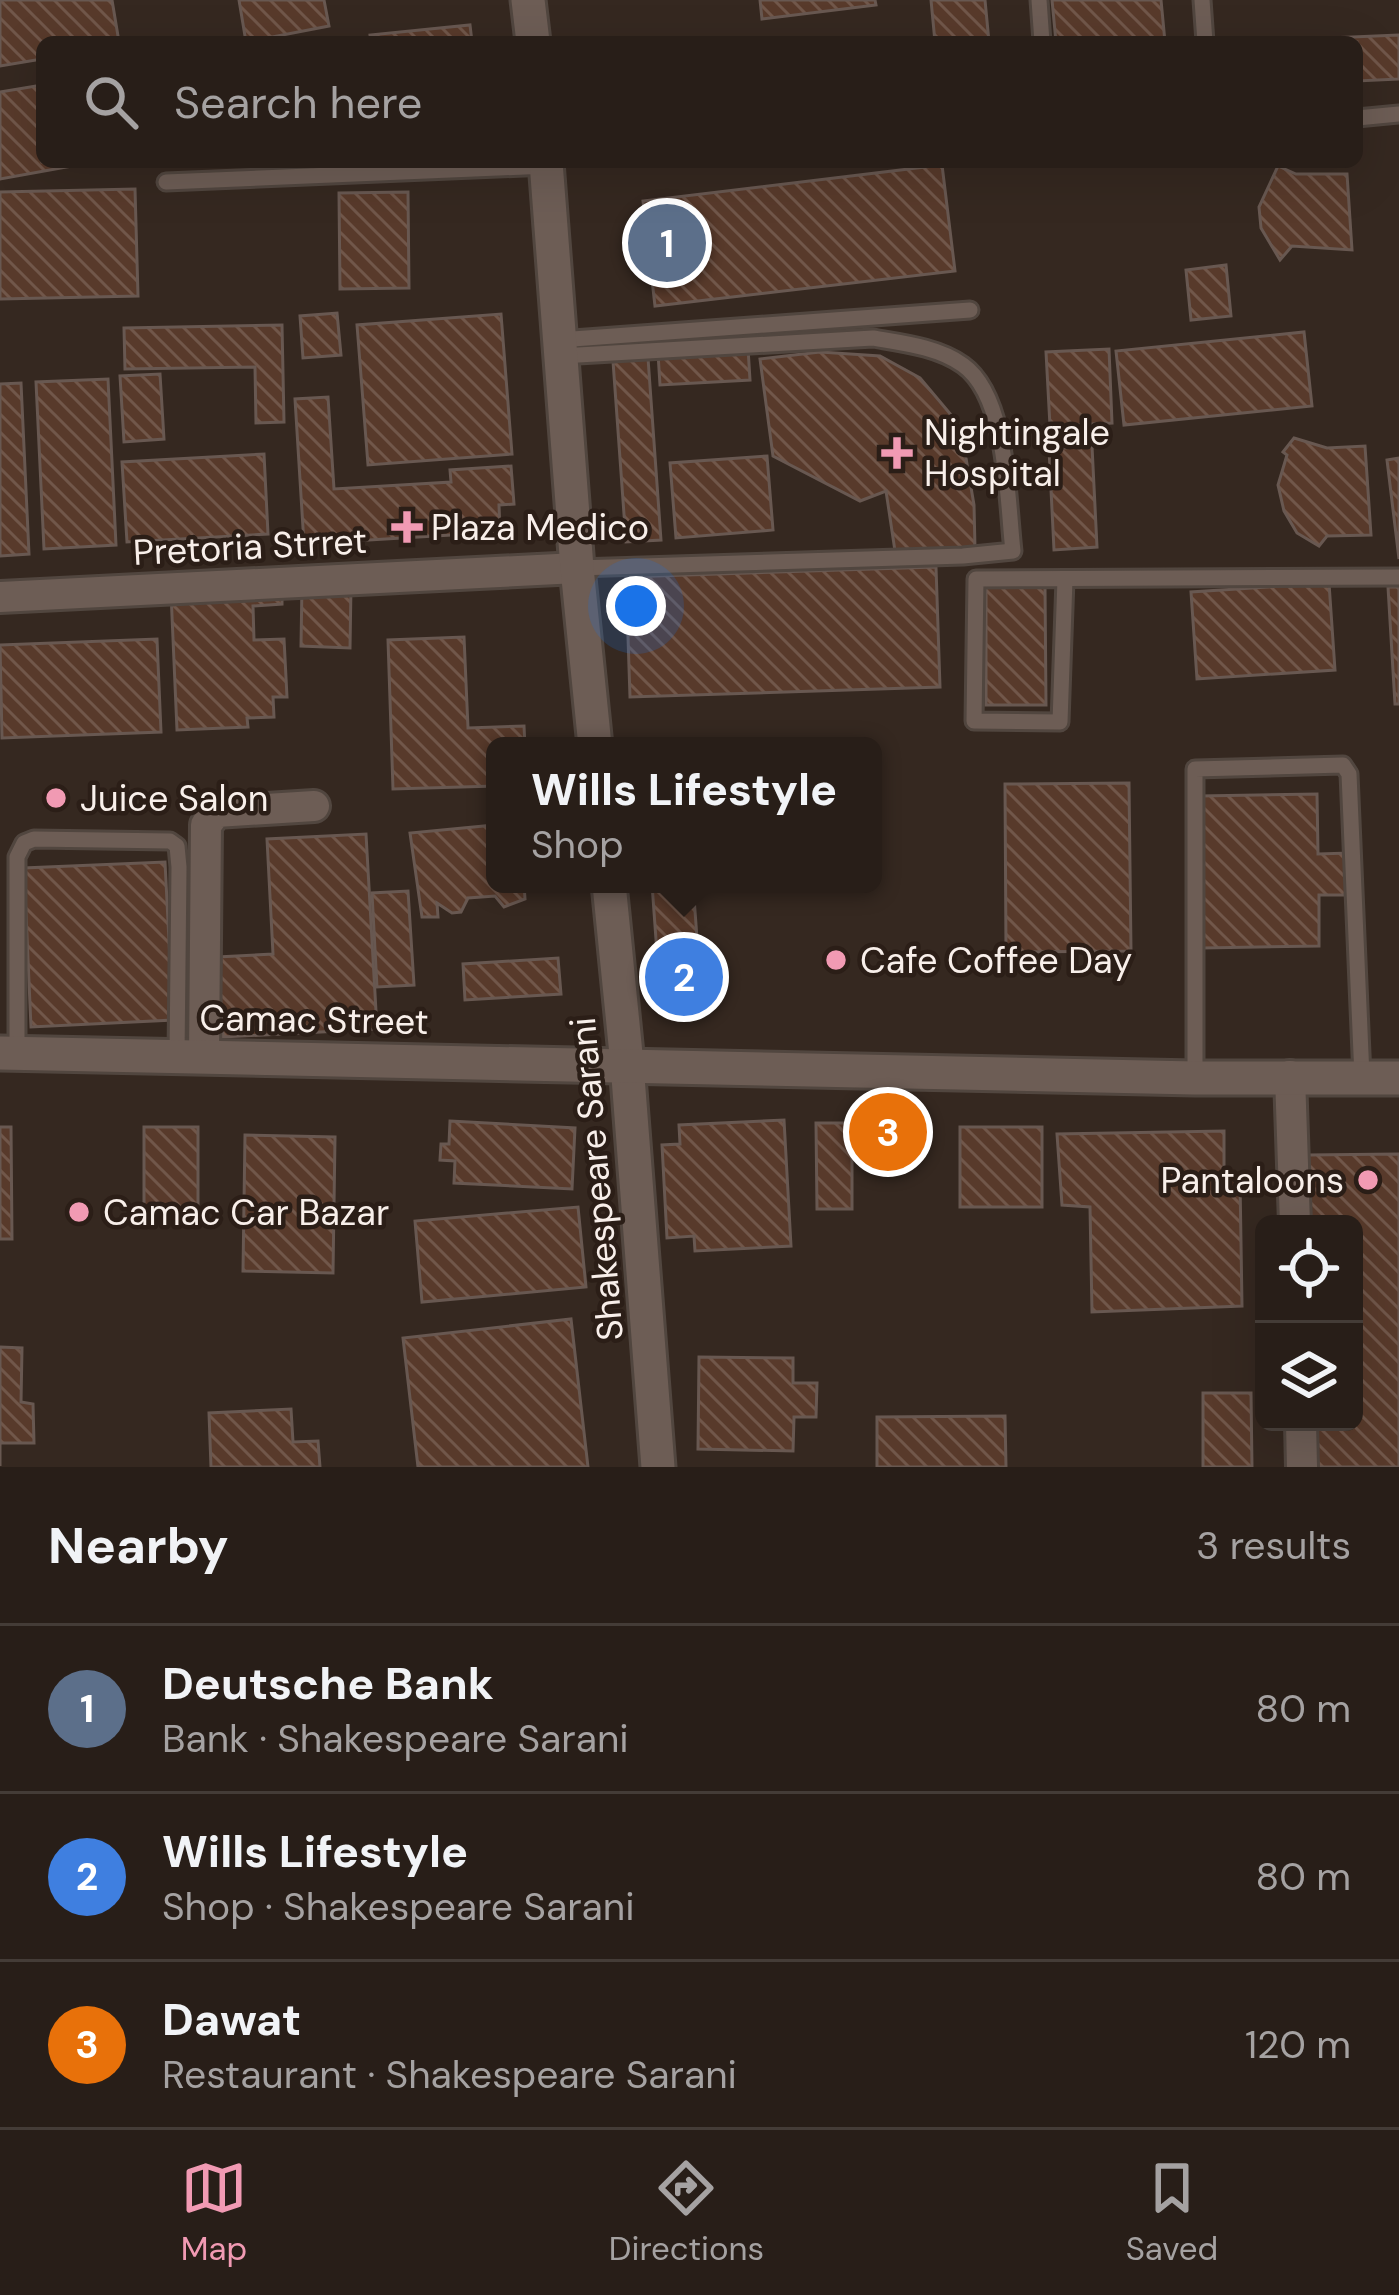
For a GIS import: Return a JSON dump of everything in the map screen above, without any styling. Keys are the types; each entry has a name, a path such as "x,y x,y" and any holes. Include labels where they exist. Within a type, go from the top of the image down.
{"main road":[{"path":"528,0 532,36"},
{"path":"546,168 594,737"},
{"name":"Shakespeare Sarani","path":"610,893 628,1064 658,1467"},
{"name":"Camac Street","path":"8,1053 1195,1078 1399,1078"}],"street":[{"name":"Pretoria Strret","path":"0,597 577,568"},
{"path":"190,1056 206,825 216,812 314,806"},
{"path":"1290,1076 1295,1215"},
{"path":"1301,1431 1302,1467"}],"lane":[{"path":"1039,0 1042,36"},
{"path":"1202,0 1205,36"},
{"path":"1363,117 1399,114"},
{"path":"166,182 462,168"},
{"path":"559,348 970,310"},
{"path":"559,348 873,338 915,345 962,364 977,380 999,429 1012,551 577,568"},
{"path":"1065,579 1060,722 974,721 976,580 1065,579 1399,577"},
{"path":"1195,1078 1195,770 1343,765 1349,774 1362,1077"},
{"path":"8,1053 17,856 24,843 34,839 170,841 177,846 190,1056"}],"building":[{"path":"0,0 112,0 118,36 36,36 36,60 0,66"},
{"path":"239,0 324,0 329,26 277,36 245,36"},
{"path":"760,0 875,0 876,5 762,19"},
{"path":"931,0 985,0 988,36 934,36"},
{"path":"1052,0 1161,0 1164,36 1055,36"},
{"path":"470,25 471,36 370,36"},
{"path":"1399,35 1399,79 1363,81 1363,37"},
{"path":"36,86 36,168 61,168 0,179 0,92"},
{"path":"942,168 955,271 655,306 643,201"},
{"path":"1277,168 1296,174 1347,174 1352,250 1292,246 1280,260 1261,228 1259,207"},
{"path":"135,189 138,296 0,299 0,192"},
{"path":"408,192 409,288 340,289 339,193"},
{"path":"1226,265 1231,316 1191,320 1186,270"},
{"path":"337,313 341,355 303,358 300,316"},
{"path":"501,314 512,454 368,465 357,325"},
{"path":"282,325 284,422 256,423 255,367 125,369 124,328"},
{"path":"1304,332 1312,406 1124,425 1116,351"},
{"path":"748,348 750,380 660,385 658,353"},
{"path":"1109,349 1112,423 1050,426 1046,352"},
{"path":"820,352 880,356 920,378 952,416 966,458 975,548 895,551 886,491 860,501 773,456 760,359"},
{"path":"648,358 661,540 626,542 613,361"},
{"path":"160,374 164,439 124,442 120,376"},
{"path":"108,379 116,545 44,549 36,382"},
{"path":"21,383 29,554 0,556 0,384"},
{"path":"328,397 334,489 451,482 450,470 511,466 514,504 499,505 500,532 304,544 295,399"},
{"path":"1294,438 1327,448 1365,446 1371,535 1327,536 1319,546 1297,533 1284,511 1278,485 1287,455 1283,452"},
{"path":"1092,446 1097,547 1054,550 1049,449"},
{"path":"264,454 268,534 127,542 122,462"},
{"path":"767,456 773,530 676,538 670,463"},
{"path":"1399,458 1399,559 1387,460"},
{"path":"936,567 940,687 630,697 626,577"},
{"path":"1329,583 1335,670 1197,679 1191,592"},
{"path":"302,584 351,586 350,648 301,646"},
{"path":"986,586 1045,586 1046,705 986,705"},
{"path":"1388,587 1399,587 1399,704 1395,704"},
{"path":"282,588 282,604 253,606 254,640 284,639 287,697 273,697 274,717 247,718 248,727 177,730 171,593"},
{"path":"464,637 468,728 524,726 525,737 486,737 486,786 393,789 388,640"},
{"path":"157,639 161,732 2,738 0,645"},
{"path":"1129,783 1131,951 1006,952 1005,784"},
{"path":"1317,794 1318,854 1349,853 1350,895 1319,895 1319,946 1203,948 1200,796"},
{"path":"486,826 486,893 525,893 525,899 504,907 495,896 468,898 461,912 452,913 437,903 438,917 422,917 410,833"},
{"path":"366,834 377,1029 223,1037 218,957 273,954 267,839"},
{"path":"165,862 173,1020 31,1027 24,868"},
{"path":"408,891 414,985 377,987 372,893"},
{"path":"653,893 694,893 701,992 660,995"},
{"path":"558,958 561,994 465,1000 463,964"},
{"path":"784,1120 791,1246 695,1251 694,1236 667,1238 662,1145 680,1144 679,1125"},
{"path":"450,1121 575,1128 572,1189 454,1183 455,1161 440,1160 441,1144 449,1144"},
{"path":"816,1123 852,1123 852,1209 817,1209"},
{"path":"0,1127 11,1127 12,1239 0,1239"},
{"path":"144,1127 198,1127 198,1212 144,1211"},
{"path":"960,1127 1042,1127 1042,1207 960,1207"},
{"path":"1224,1131 1224,1180 1240,1180 1242,1306 1092,1312 1090,1207 1062,1205 1057,1134"},
{"path":"245,1135 335,1137 333,1273 243,1271"},
{"path":"1399,1154 1399,1467 1313,1467 1313,1431 1363,1431 1363,1215 1309,1215 1308,1155"},
{"path":"578,1207 586,1287 422,1302 415,1221"},
{"path":"571,1319 588,1467 418,1467 403,1338"},
{"path":"0,1347 22,1348 21,1402 33,1404 34,1443 0,1443"},
{"path":"699,1357 793,1358 793,1383 817,1383 816,1417 794,1417 793,1451 698,1449"},
{"path":"1203,1393 1251,1393 1252,1467 1203,1467"},
{"path":"291,1409 293,1442 318,1441 320,1467 211,1467 209,1413"},
{"path":"1005,1416 1006,1467 877,1467 877,1417"}],"place":[{"name":"Deutsche Bank","path":"667,243"},
{"name":"Nightingale Hospital","path":"897,453"},
{"name":"Plaza Medico","path":"407,527"},
{"name":"Juice Salon","path":"56,798"},
{"name":"Cafe Coffee Day","path":"836,960"},
{"name":"Wills Lifestyle","path":"684,977"},
{"name":"Dawat","path":"888,1132"},
{"name":"Pantaloons","path":"1368,1180"},
{"name":"Camac Car Bazar","path":"79,1212"}]}
